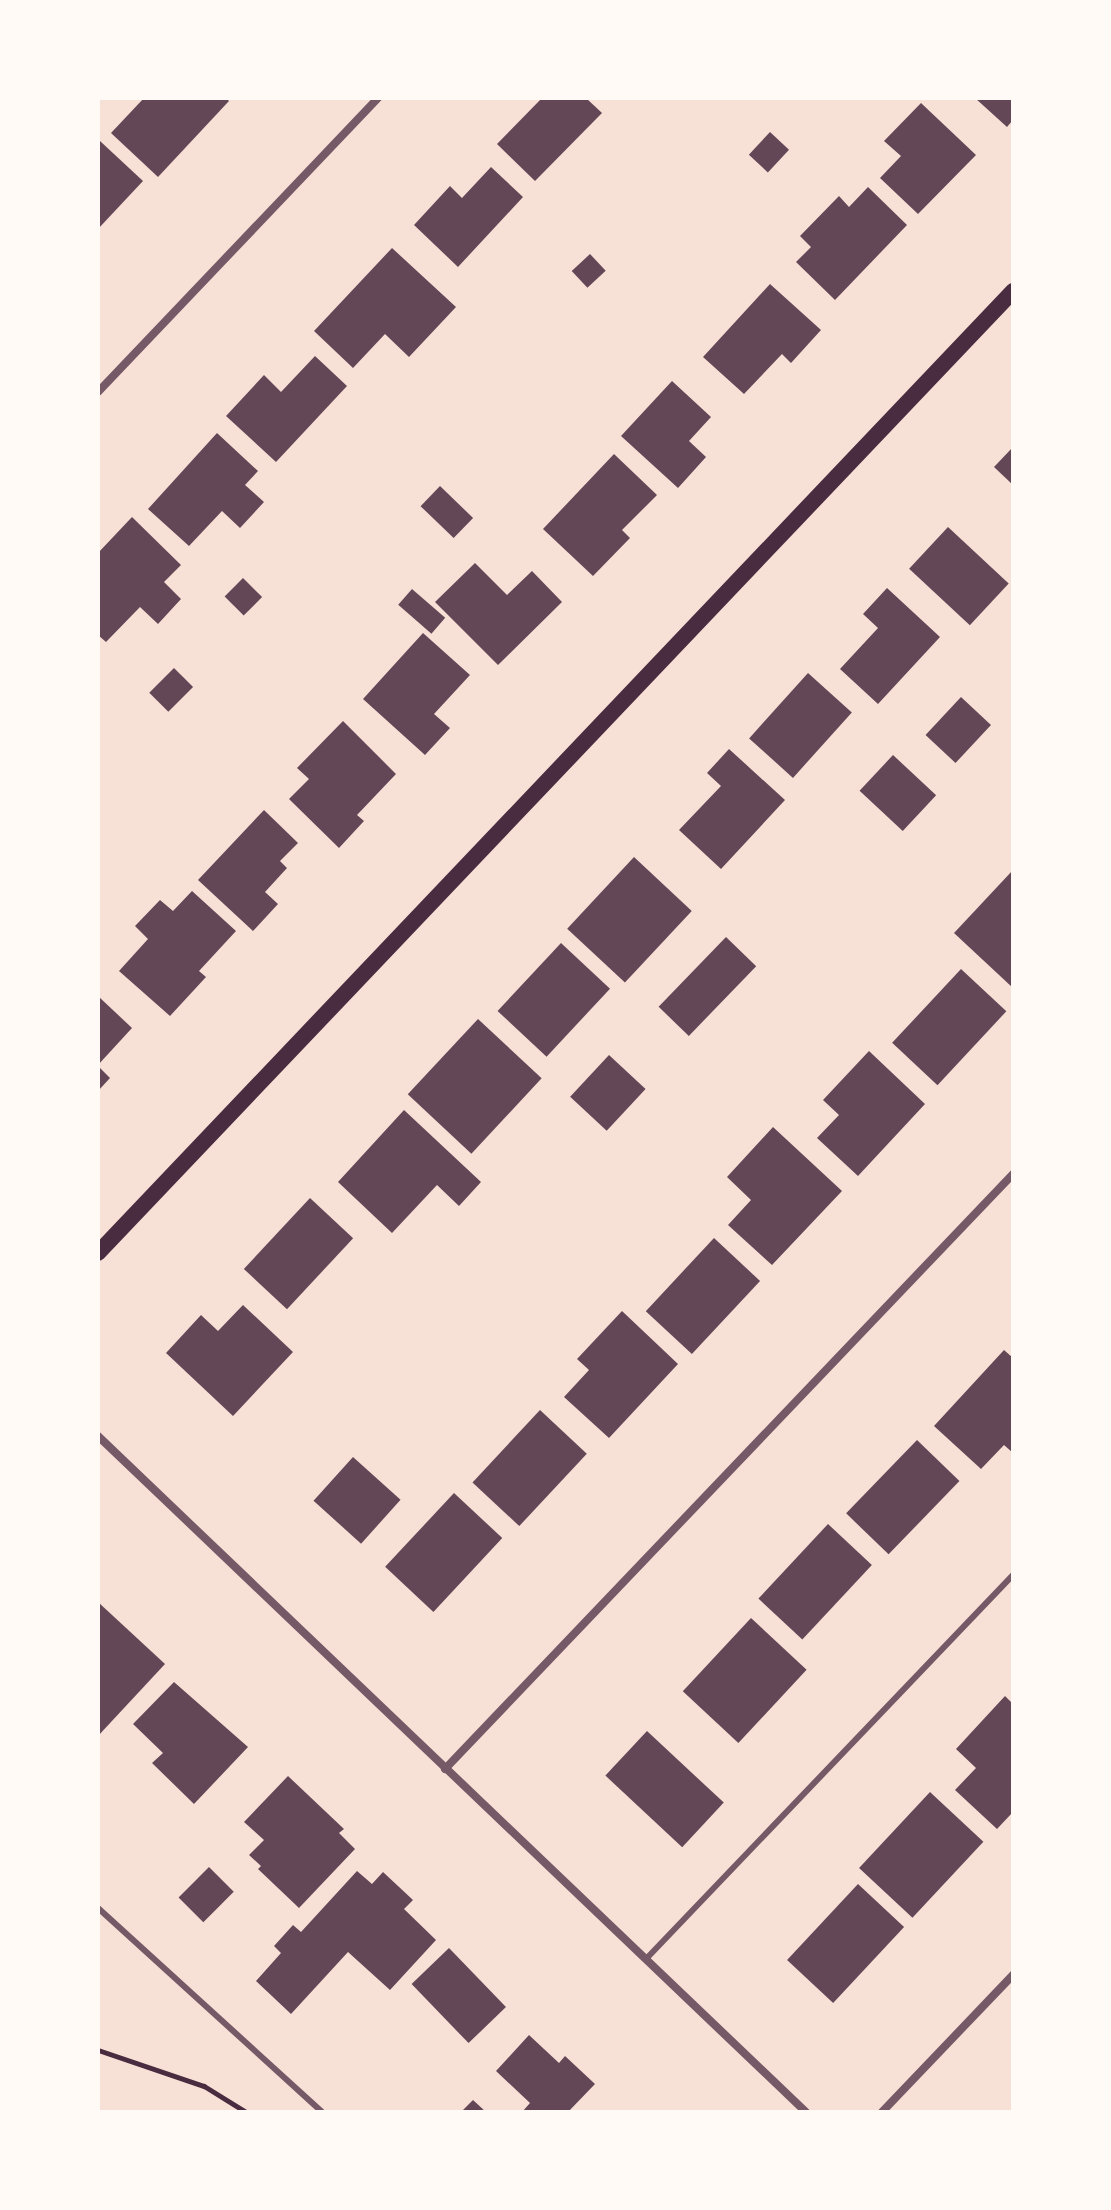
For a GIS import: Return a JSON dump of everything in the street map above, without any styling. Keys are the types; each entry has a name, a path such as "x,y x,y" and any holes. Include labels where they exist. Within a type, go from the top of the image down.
{"main road":[{"path":"98,1253 1013,291"}],"street":[{"path":"98,392 378,98"},
{"path":"445,1769 1013,1174"},
{"path":"98,1436 806,2112"},
{"path":"882,2112 1013,1975"}],"lane":[{"path":"646,1959 1013,1575"},
{"path":"98,1908 322,2112"}],"path":[{"path":"98,2050 204,2086 246,2112"}],"building":[{"path":"144,98 226,98 229,101 158,177 111,133"},
{"path":"542,98 586,98 602,113 535,181 497,144"},
{"path":"975,98 1013,98 1013,120 1007,127"},
{"path":"921,103 976,155 918,214 880,178 901,156 884,141"},
{"path":"770,132 789,150 768,172 749,155"},
{"path":"100,141 143,181 98,229 98,144"},
{"path":"491,167 523,197 458,267 414,225 450,186 462,198"},
{"path":"868,187 907,225 835,300 796,262 811,247 800,236 839,196 849,207"},
{"path":"392,248 456,307 409,357 385,334 353,368 314,331"},
{"path":"590,254 606,271 587,288 572,271"},
{"path":"770,284 821,330 791,363 782,354 744,394 703,357"},
{"path":"315,356 347,386 276,462 226,416 264,375 281,392"},
{"path":"672,381 711,417 689,441 706,457 678,488 621,436"},
{"path":"217,433 258,471 245,485 264,502 240,528 222,511 189,546 148,509"},
{"path":"1013,447 1013,485 994,467"},
{"path":"614,454 657,495 622,530 630,538 593,576 543,529"},
{"path":"440,486 473,518 454,538 421,506"},
{"path":"132,517 181,565 164,582 181,599 158,624 140,607 106,642 98,635 98,553"},
{"path":"948,527 1009,584 970,625 909,569"},
{"path":"475,563 507,595 532,571 562,602 498,665 435,602"},
{"path":"243,578 262,597 244,615 225,596"},
{"path":"887,588 940,637 878,704 840,669 878,628 863,614"},
{"path":"412,589 445,618 431,634 398,605"},
{"path":"423,633 470,675 434,714 450,728 425,755 363,699"},
{"path":"174,668 193,687 168,712 149,693"},
{"path":"808,673 852,712 793,778 749,738"},
{"path":"961,697 991,725 956,763 926,735"},
{"path":"343,721 396,774 357,815 364,821 339,848 289,799 309,779 297,768"},
{"path":"729,749 785,800 721,869 679,830 721,786 707,773"},
{"path":"893,755 936,795 903,831 860,791"},
{"path":"264,810 298,843 280,861 287,868 265,892 278,904 253,931 198,880"},
{"path":"634,857 692,911 625,983 567,929"},
{"path":"1013,870 1013,988 954,933"},
{"path":"192,891 236,931 199,971 206,977 170,1016 119,971 148,939 135,926 160,900 173,911"},
{"path":"726,937 756,966 689,1036 659,1007"},
{"path":"561,943 610,989 547,1057 498,1011"},
{"path":"961,969 1006,1011 937,1085 892,1043"},
{"path":"98,996 132,1028 98,1065"},
{"path":"478,1019 542,1078 471,1154 408,1094"},
{"path":"869,1051 925,1104 858,1176 817,1138 839,1115 823,1100"},
{"path":"609,1055 646,1089 607,1131 570,1097"},
{"path":"98,1066 110,1078 98,1091"},
{"path":"404,1110 481,1182 459,1206 437,1185 392,1233 338,1182"},
{"path":"773,1127 842,1191 772,1265 728,1225 751,1200 727,1177"},
{"path":"310,1198 353,1238 287,1309 244,1269"},
{"path":"714,1238 760,1281 692,1354 646,1311"},
{"path":"243,1305 293,1352 233,1416 166,1353 201,1315 218,1331"},
{"path":"622,1311 678,1364 609,1438 564,1397 589,1370 577,1359"},
{"path":"1004,1350 1013,1358 1013,1453 1004,1445 981,1469 934,1426"},
{"path":"540,1410 587,1454 519,1526 472,1482"},
{"path":"917,1440 959,1481 889,1554 846,1513"},
{"path":"353,1457 401,1500 361,1544 314,1501"},
{"path":"454,1493 502,1538 433,1612 385,1567"},
{"path":"828,1524 872,1565 802,1640 758,1599"},
{"path":"98,1602 165,1664 98,1736"},
{"path":"751,1618 807,1670 738,1743 683,1691"},
{"path":"174,1682 248,1747 194,1804 152,1763 163,1753 133,1724"},
{"path":"1005,1696 1013,1704 1013,1812 997,1829 955,1790 976,1768 956,1749"},
{"path":"647,1731 724,1803 682,1847 605,1776"},
{"path":"288,1776 344,1829 339,1833 355,1849 299,1908 258,1869 261,1866 249,1855 264,1840 244,1822"},
{"path":"930,1792 983,1842 912,1918 859,1868"},
{"path":"209,1867 234,1892 203,1922 179,1897"},
{"path":"357,1871 372,1884 383,1872 413,1900 404,1909 436,1940 390,1990 348,1952 291,2014 256,1981 281,1953 274,1946 293,1925 301,1932"},
{"path":"858,1884 904,1927 833,2003 787,1960"},
{"path":"449,1948 506,2007 469,2043 412,1984"},
{"path":"529,2035 559,2063 565,2056 595,2084 568,2112 522,2112 530,2103 496,2071"},
{"path":"473,2100 486,2112 461,2112"}]}
